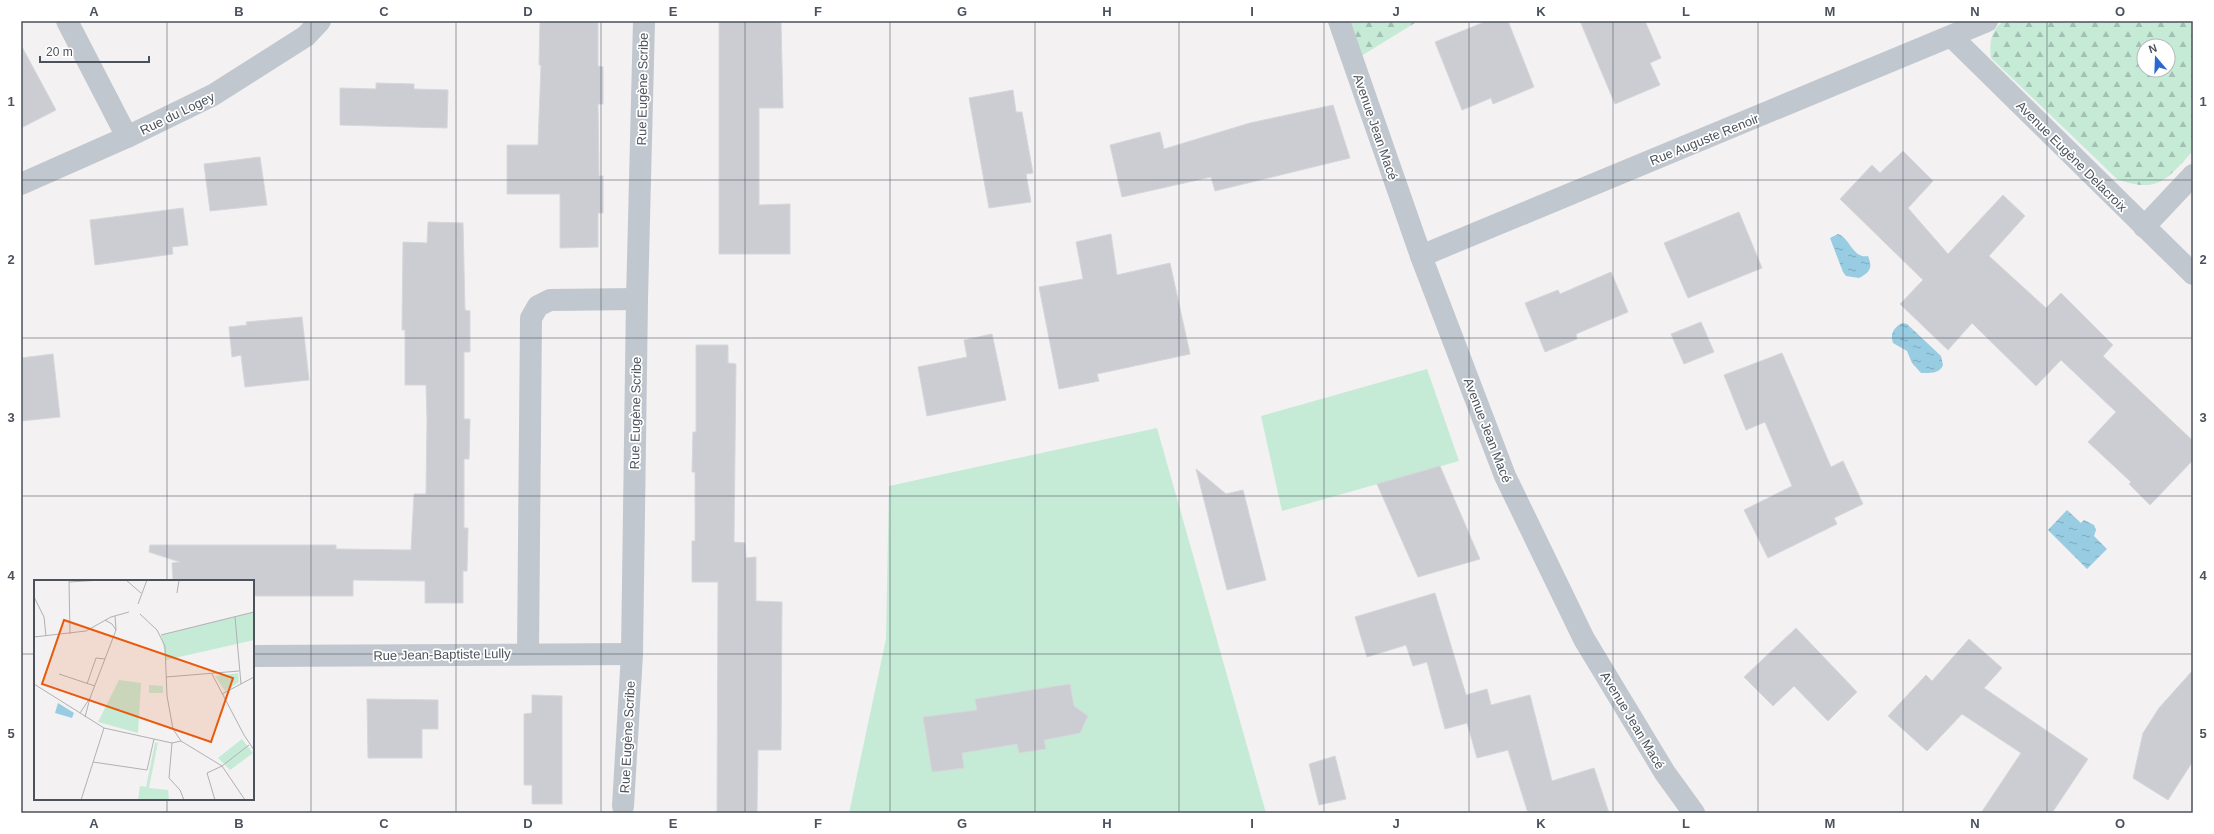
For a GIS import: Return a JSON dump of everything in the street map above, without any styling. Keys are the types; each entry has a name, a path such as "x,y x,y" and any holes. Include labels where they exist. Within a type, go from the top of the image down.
{"street":[{"path":"67,21 127,137"},
{"name":"Rue du Logey","path":"21,184 127,137 213,95 306,36 320,21"},
{"name":"Rue Eugène Scribe","path":"622,810 632,654 637,299 644,21"},
{"name":"Avenue Jean Macé","path":"1339,21 1421,256 1504,476 1577,625 1665,773 1694,813"},
{"name":"Rue Auguste Renoir","path":"1421,256 1952,37 1987,21"},
{"name":"Avenue Eugène Delacroix","path":"1952,37 2193,274"},
{"path":"2144,227 2193,175"},
{"path":"528,653 531,318 538,306 550,300 637,299"},
{"name":"Rue Jean-Baptiste Lully","path":"254,656 528,653 632,654"}],"green space":[{"path":"1339,21 1418,21 1353,61"},
{"path":"2005,21 2193,21 2193,151 2176,170 2160,182 2142,185 2117,179 1991,58 1990,47 1992,36 1997,27"},
{"path":"1427,369 1459,461 1282,511 1261,416"},
{"path":"1157,428 1266,813 849,813 886,639 889,486"}],"water":[{"path":"1838,234 1842,236 1859,254 1868,256 1870,269 1866,274 1859,278 1846,276 1843,272 1830,238"},
{"path":"1902,323 1907,324 1941,356 1943,365 1942,368 1934,372 1921,373 1912,363 1907,351 1893,343 1893,332 1896,327"},
{"path":"2067,510 2081,523 2084,520 2094,525 2096,530 2094,536 2107,549 2087,569 2048,530"}],"building":[{"path":"540,21 598,21 598,66 603,67 603,104 598,104 599,176 603,176 603,213 598,213 598,247 560,248 560,194 507,194 507,145 538,145 541,65 539,65"},
{"path":"719,21 781,21 783,108 759,108 759,205 790,204 790,254 719,254"},
{"path":"1487,21 1508,21 1534,87 1493,104 1491,98 1462,110 1435,42"},
{"path":"1580,21 1645,21 1661,58 1650,63 1660,85 1615,104"},
{"path":"21,45 56,110 21,128"},
{"path":"376,83 414,84 414,89 448,90 447,128 340,125 340,88 376,89"},
{"path":"1013,90 1016,112 1022,112 1033,173 1026,174 1031,202 989,208 969,98"},
{"path":"1333,105 1350,158 1215,191 1211,177 1122,197 1110,145 1160,132 1164,149 1250,123"},
{"path":"1903,151 1933,181 1908,208 1948,254 2003,195 2025,216 1989,256 2046,308 2061,293 2113,345 2103,356 2193,441 2193,460 2150,505 2129,484 2131,482 2088,442 2116,412 2061,360 2036,386 1972,323 1948,350 1900,304 1923,280 1840,199 1872,165 1880,173"},
{"path":"260,157 267,205 210,211 204,164"},
{"path":"183,208 188,245 172,247 173,254 95,265 90,220"},
{"path":"1739,212 1762,268 1688,298 1664,243"},
{"path":"428,222 463,223 465,310 470,311 470,352 464,352 464,419 470,419 469,459 464,459 464,528 468,528 467,571 463,571 463,603 425,603 425,581 353,580 353,596 254,596 254,580 173,580 172,563 180,562 149,552 150,545 336,545 336,549 411,550 414,494 426,494 427,420 426,385 405,385 405,330 402,330 403,242 427,243"},
{"path":"1111,234 1117,275 1170,263 1190,354 1097,374 1099,381 1059,389 1039,287 1083,279 1076,242"},
{"path":"1611,272 1628,312 1576,334 1577,339 1545,352 1525,303 1558,290 1560,294"},
{"path":"302,317 309,380 245,387 241,355 232,357 229,327 247,325 246,322"},
{"path":"1701,322 1714,352 1684,364 1671,334"},
{"path":"992,334 1006,400 927,416 918,367 967,357 964,340"},
{"path":"696,345 728,345 728,363 736,364 734,542 745,543 746,558 756,557 756,601 782,602 781,750 758,750 757,813 717,813 718,582 692,582 692,541 695,541 695,472 692,472 693,432 696,432"},
{"path":"1782,353 1831,467 1843,461 1863,504 1834,518 1837,524 1768,558 1744,510 1792,486 1765,422 1746,430 1724,375"},
{"path":"53,354 60,417 21,421 21,358"},
{"path":"1440,466 1480,559 1418,577 1377,484"},
{"path":"1196,469 1226,494 1243,490 1266,580 1227,590"},
{"path":"1435,593 1466,695 1487,689 1491,705 1530,695 1552,781 1594,768 1609,813 1528,813 1508,750 1477,758 1467,723 1445,729 1427,662 1413,666 1406,645 1367,657 1355,617"},
{"path":"1796,628 1857,692 1828,721 1794,686 1773,706 1744,677"},
{"path":"1969,639 2002,668 1984,688 2088,759 2052,813 1981,813 2021,753 1962,714 1927,751 1888,716 1926,675 1932,681"},
{"path":"2193,670 2193,761 2168,800 2133,778 2143,733 2159,708"},
{"path":"1070,684 1074,706 1088,716 1080,733 1044,740 1046,749 1019,753 1017,744 962,753 964,768 932,772 923,717 977,710 975,699"},
{"path":"532,695 562,696 562,804 532,804 532,785 524,785 524,714 532,713"},
{"path":"367,699 438,700 438,729 422,729 422,758 368,758"},
{"path":"1335,756 1346,799 1319,805 1309,764"}]}
